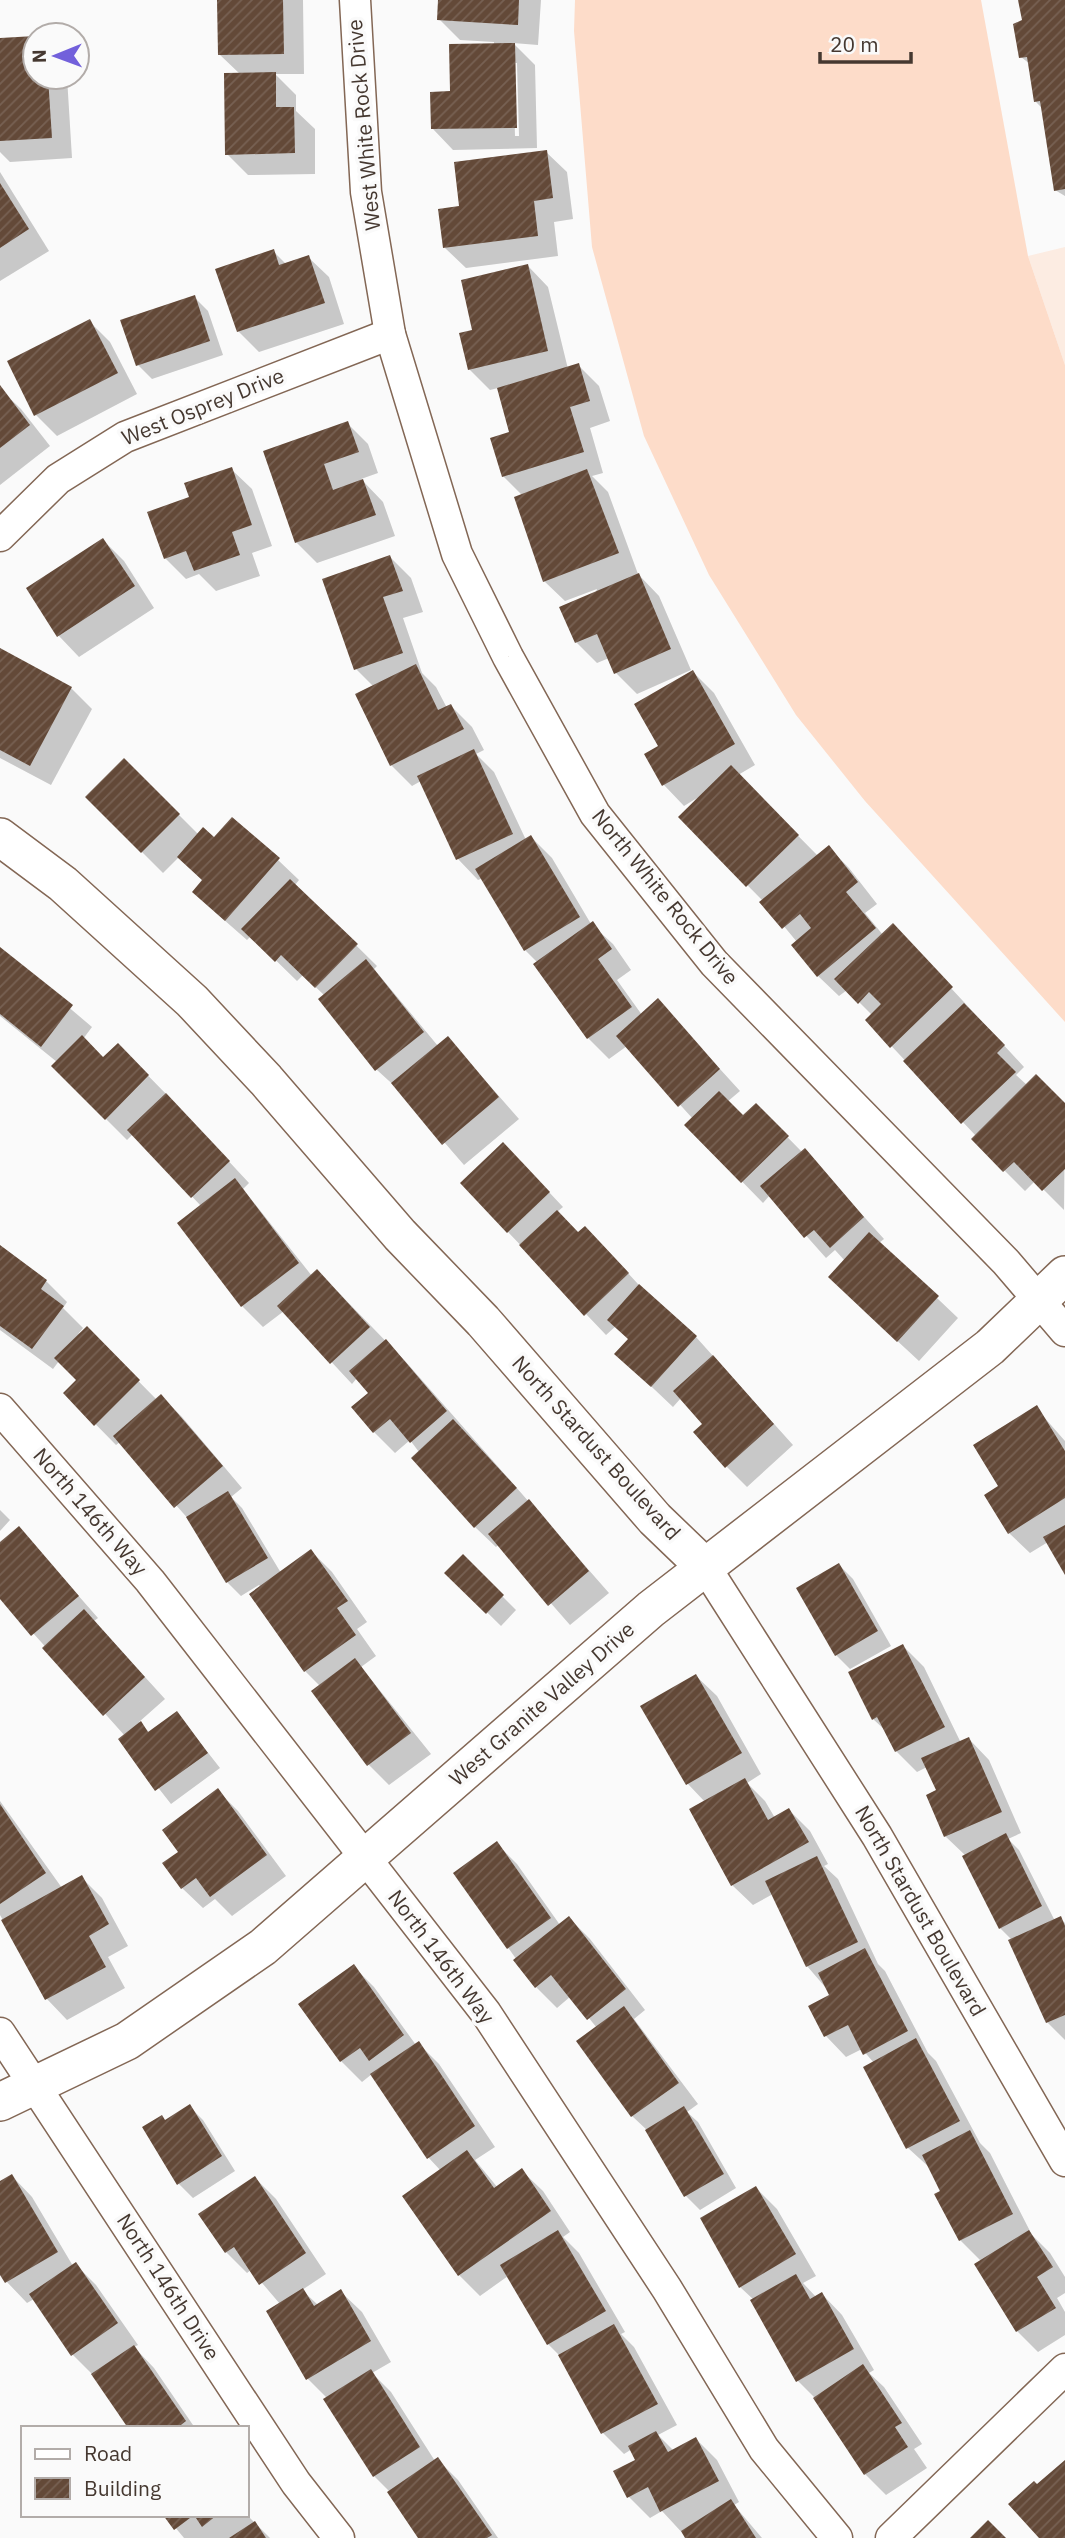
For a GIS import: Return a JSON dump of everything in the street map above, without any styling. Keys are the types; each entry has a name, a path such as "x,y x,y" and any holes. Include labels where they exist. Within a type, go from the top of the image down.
{"street":[{"name":"West White Rock Drive","path":"355,0 366,192 390,334"},
{"name":"West Osprey Drive","path":"0,536 58,479 125,437 390,334"},
{"name":"North White Rock Drive","path":"390,334 457,554 508,657 596,814 714,963 1053,1287 1065,1331"},
{"name":"North Stardust Boulevard","path":"0,837 63,884 192,1001 266,1080 400,1235 483,1321 655,1519 706,1568 877,1836 1065,2161"},
{"name":"West Granite Valley Drive","path":"0,2102 127,2041 263,1947 646,1614 990,1347 1053,1287"},
{"name":"North 146th Way","path":"0,1409 150,1581 486,2013 667,2289 764,2449 837,2538"},
{"name":"North 146th Drive","path":"0,2034 37,2085 296,2483 339,2538"},
{"path":"891,2538 1065,2370"}],"shaded area":[{"path":"575,0 981,0 1028,256 1065,365 1065,1022 865,801 796,715 709,575 644,436 592,247 574,31"},
{"path":"1065,247 1065,365 1028,256"}],"building":[{"path":"217,0 283,0 284,54 218,55"},
{"path":"438,0 519,0 518,25 437,20"},
{"path":"1018,0 1065,0 1065,189 1054,191 1040,101 1034,102 1027,57 1019,58 1013,24 1022,20"},
{"path":"21,37 21,91 49,91 52,138 0,141 0,38"},
{"path":"515,43 517,128 431,129 430,92 450,91 449,44"},
{"path":"276,72 276,107 294,107 295,153 225,155 224,73"},
{"path":"547,150 553,198 534,201 538,236 443,248 438,209 459,206 454,162"},
{"path":"0,183 29,229 0,248"},
{"path":"274,249 279,265 309,255 325,303 237,332 215,269"},
{"path":"528,264 548,351 468,370 459,333 472,330 461,280"},
{"path":"195,295 210,341 136,366 120,320"},
{"path":"90,319 118,373 34,416 7,361"},
{"path":"579,363 590,401 570,407 584,452 502,477 490,438 509,432 497,388"},
{"path":"0,385 30,425 0,448"},
{"path":"348,421 359,452 324,464 333,490 363,479 376,515 295,543 263,451"},
{"path":"232,467 252,525 232,532 240,555 194,571 186,551 164,559 147,512 189,497 184,483"},
{"path":"587,469 619,553 543,582 514,497"},
{"path":"103,538 135,586 57,637 26,588"},
{"path":"390,555 403,591 383,597 403,653 354,670 322,579"},
{"path":"639,573 671,649 614,674 597,634 575,643 559,607"},
{"path":"0,648 72,687 30,766 0,750"},
{"path":"416,664 438,710 451,704 464,729 390,766 355,694"},
{"path":"693,670 735,744 662,786 644,754 658,746 634,704"},
{"path":"474,749 513,834 456,860 417,776"},
{"path":"124,758 180,814 141,853 85,797"},
{"path":"731,765 799,835 746,887 678,817"},
{"path":"232,817 280,858 225,921 192,892 202,880 177,857 203,827 214,837"},
{"path":"531,835 580,917 524,951 475,869"},
{"path":"829,845 858,882 846,892 876,928 817,977 791,945 811,928 800,914 782,929 759,902"},
{"path":"290,879 358,944 315,988 281,955 275,962 241,929"},
{"path":"593,921 612,949 598,959 632,1007 587,1039 533,964"},
{"path":"893,923 953,987 890,1048 865,1020 881,1004 869,992 858,1004 834,979"},
{"path":"0,947 73,1005 41,1047 0,1014"},
{"path":"366,959 424,1032 375,1071 318,999"},
{"path":"658,998 720,1069 678,1107 616,1036"},
{"path":"964,1003 1005,1045 997,1053 1016,1072 961,1124 903,1061"},
{"path":"82,1035 103,1057 118,1043 149,1075 105,1120 51,1066"},
{"path":"448,1036 499,1097 442,1145 391,1083"},
{"path":"1036,1074 1065,1103 1065,1169 1042,1191 1014,1162 1003,1172 971,1139"},
{"path":"719,1091 743,1115 756,1103 789,1136 741,1183 684,1125"},
{"path":"166,1093 230,1161 191,1198 127,1130"},
{"path":"503,1142 550,1192 507,1233 460,1183"},
{"path":"805,1148 864,1217 830,1248 814,1230 804,1238 760,1186"},
{"path":"235,1178 299,1263 241,1307 177,1223"},
{"path":"557,1210 578,1232 585,1226 629,1273 584,1316 519,1245"},
{"path":"869,1232 939,1296 897,1342 828,1277"},
{"path":"0,1245 47,1280 41,1289 64,1306 32,1349 0,1326"},
{"path":"317,1269 370,1327 330,1364 277,1306"},
{"path":"639,1284 697,1336 651,1387 614,1354 628,1339 607,1320"},
{"path":"87,1326 140,1380 94,1426 63,1393 76,1380 54,1358"},
{"path":"386,1339 447,1411 410,1443 390,1419 373,1433 351,1407 368,1393 349,1371"},
{"path":"713,1355 774,1424 725,1468 693,1432 702,1424 673,1391"},
{"path":"161,1394 223,1466 174,1508 113,1436"},
{"path":"1037,1405 1065,1451 1065,1498 1008,1534 984,1495 998,1486 973,1445"},
{"path":"453,1419 517,1488 474,1528 411,1458"},
{"path":"228,1491 268,1558 226,1583 186,1517"},
{"path":"529,1499 589,1571 548,1606 488,1534"},
{"path":"1065,1525 1065,1575 1043,1537"},
{"path":"19,1526 79,1596 31,1636 0,1599 0,1542"},
{"path":"311,1549 348,1601 337,1608 356,1635 304,1672 249,1594"},
{"path":"463,1554 504,1595 486,1614 444,1573"},
{"path":"839,1563 878,1631 835,1656 796,1588"},
{"path":"84,1609 145,1677 103,1716 42,1648"},
{"path":"903,1644 945,1727 895,1752 877,1717 872,1720 848,1672"},
{"path":"355,1658 411,1733 367,1766 311,1691"},
{"path":"696,1674 742,1753 686,1785 640,1706"},
{"path":"177,1711 208,1753 155,1791 118,1739 141,1721 148,1732"},
{"path":"969,1737 1002,1812 944,1837 926,1795 936,1790 921,1758"},
{"path":"745,1778 768,1820 789,1808 809,1842 731,1886 689,1809"},
{"path":"218,1788 267,1855 210,1897 196,1878 181,1889 162,1863 178,1852 162,1830"},
{"path":"0,1804 46,1873 0,1904"},
{"path":"1006,1833 1042,1906 999,1929 962,1856"},
{"path":"497,1841 551,1918 507,1949 453,1873"},
{"path":"817,1856 858,1942 806,1967 765,1881"},
{"path":"82,1875 109,1924 89,1936 106,1967 45,2000 1,1920"},
{"path":"569,1916 626,1989 587,2020 551,1975 535,1988 513,1960"},
{"path":"1061,1916 1065,1926 1065,2015 1046,2023 1008,1940"},
{"path":"865,1948 908,2031 863,2055 848,2025 824,2037 808,2006 829,1995 818,1973"},
{"path":"354,1964 404,2035 369,2061 360,2048 340,2062 298,2004"},
{"path":"624,2006 679,2083 631,2117 576,2041"},
{"path":"916,2038 960,2121 906,2149 863,2067"},
{"path":"419,2041 475,2126 427,2159 370,2074"},
{"path":"190,2104 222,2156 177,2185 142,2127 162,2115 165,2120"},
{"path":"684,2106 724,2174 684,2197 645,2130"},
{"path":"970,2130 1013,2214 959,2241 934,2194 940,2191 922,2155"},
{"path":"467,2150 494,2188 522,2168 551,2211 458,2276 402,2196"},
{"path":"12,2174 58,2252 5,2283 0,2275 0,2181"},
{"path":"255,2176 306,2253 259,2285 234,2247 225,2253 198,2214"},
{"path":"756,2186 796,2254 739,2288 700,2218"},
{"path":"558,2230 606,2311 547,2345 500,2265"},
{"path":"1029,2230 1053,2267 1037,2277 1056,2308 1016,2332 974,2264"},
{"path":"76,2262 118,2323 71,2356 29,2294"},
{"path":"796,2274 810,2299 822,2292 854,2349 796,2382 750,2300"},
{"path":"303,2288 314,2306 341,2289 371,2341 306,2380 266,2311"},
{"path":"614,2324 658,2404 601,2434 558,2355"},
{"path":"134,2345 186,2421 180,2426 127,2426 91,2374"},
{"path":"863,2364 902,2423 895,2427 908,2447 864,2475 813,2398"},
{"path":"371,2369 420,2447 373,2477 323,2399"},
{"path":"656,2431 668,2452 696,2437 719,2481 660,2512 648,2487 627,2498 613,2471 635,2460 628,2446"},
{"path":"438,2457 492,2535 487,2538 418,2538 387,2492"},
{"path":"1065,2460 1065,2538 1039,2538 1008,2504 1034,2481 1037,2484"},
{"path":"731,2499 756,2538 685,2538 681,2531"},
{"path":"164,2517 191,2517 174,2530"},
{"path":"195,2517 214,2517 202,2527"},
{"path":"988,2520 1006,2538 970,2538"},
{"path":"255,2521 266,2538 229,2538"}]}
